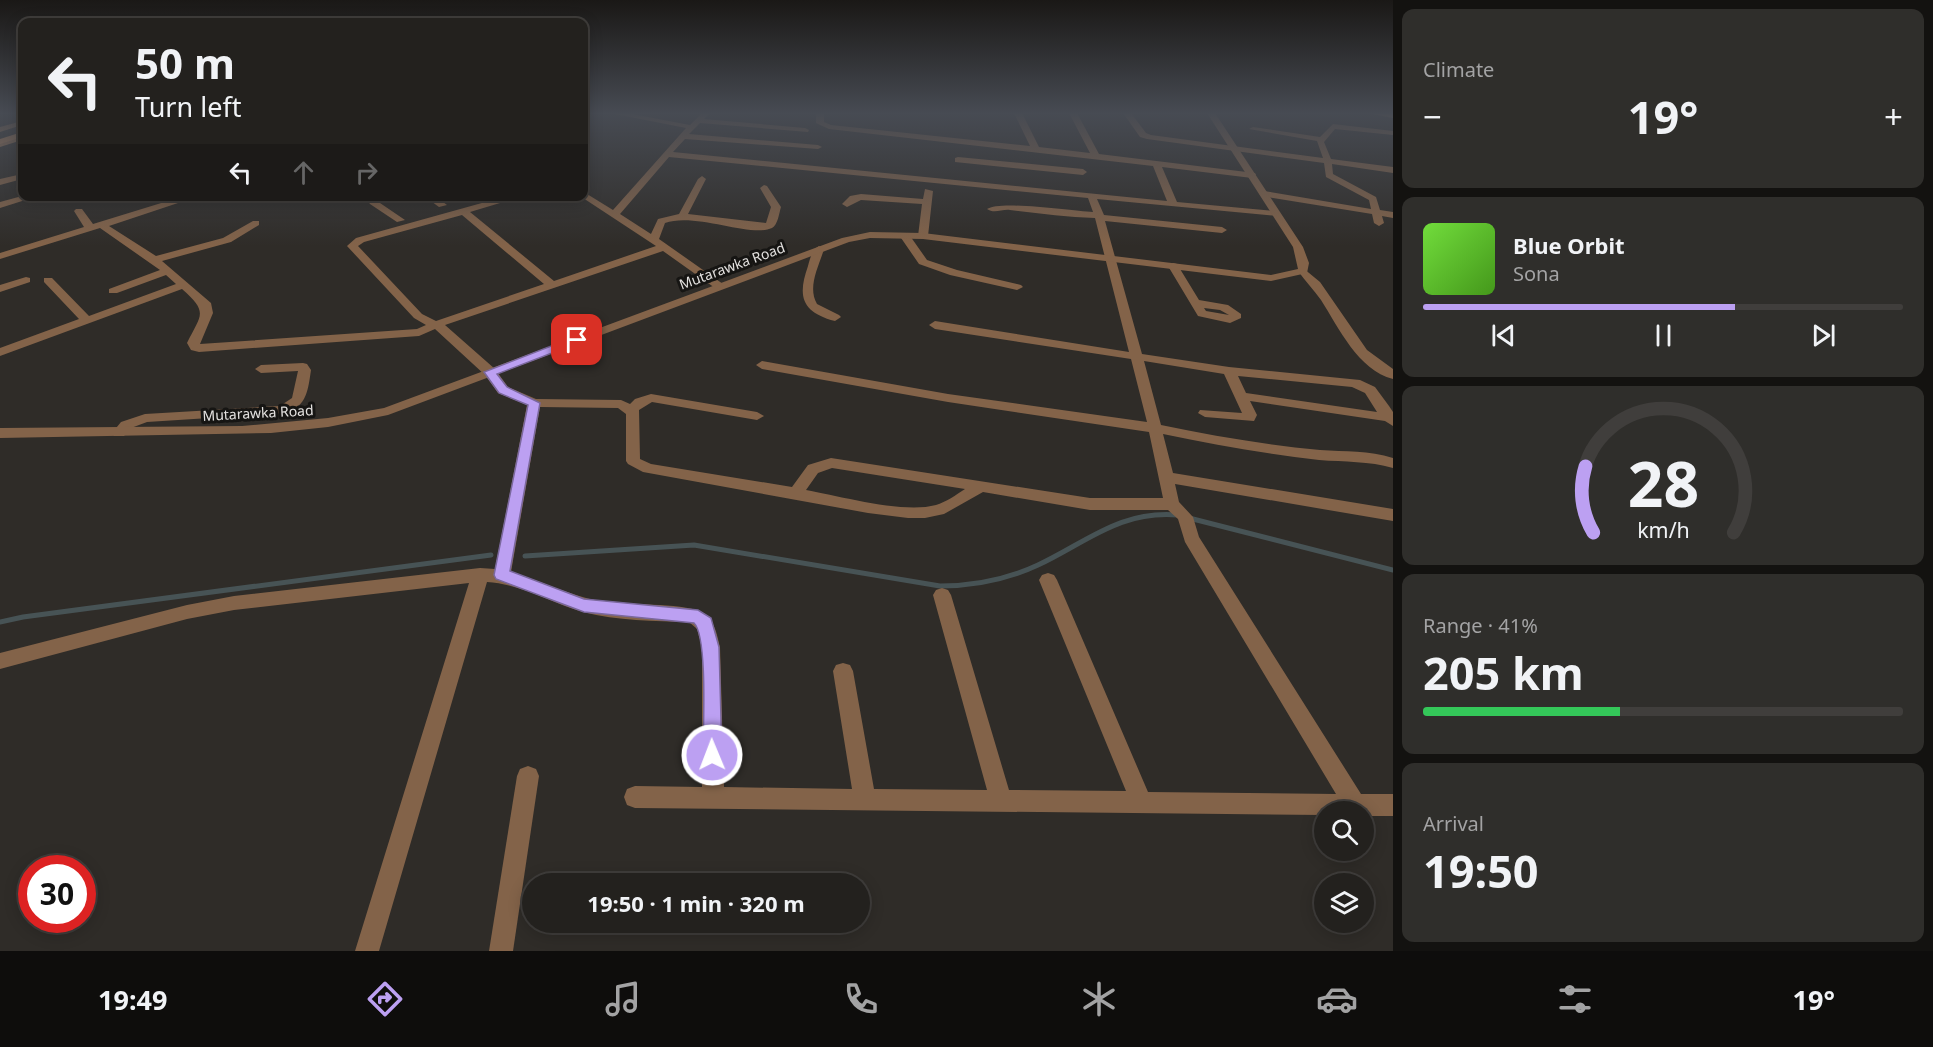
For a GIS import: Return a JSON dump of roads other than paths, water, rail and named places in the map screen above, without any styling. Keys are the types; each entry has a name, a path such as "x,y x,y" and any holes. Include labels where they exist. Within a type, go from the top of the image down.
{"street":[{"path":"614,215 665,157"},
{"path":"703,157 1275,214"},
{"path":"1107,157 1252,175"},
{"path":"1241,157 1275,214 1295,241 1305,263 1304,271 1317,284 1355,346 1365,357 1393,375"},
{"path":"1304,157 1393,170"},
{"path":"1326,157 1330,176 1373,199 1378,218"},
{"path":"958,160 1083,169 1088,195 1099,216 1155,428 1172,504 1185,517 1191,538 1352,801"},
{"path":"1157,164 1173,203"},
{"path":"0,182 18,178"},
{"path":"682,217 702,179"},
{"path":"923,236 929,179"},
{"path":"659,244 663,219 682,217 768,226 771,224 776,207 764,188"},
{"path":"1264,194 1378,218 1393,215"},
{"path":"847,204 853,198 861,197 926,202"},
{"path":"588,199 719,286"},
{"path":"0,205 18,200"},
{"path":"0,256 179,201"},
{"path":"373,201 400,220"},
{"path":"436,201 442,205"},
{"path":"503,201 360,240 352,246 418,316 437,324 490,372 503,390 534,403 621,404 631,410"},
{"path":"992,209 1006,207 1222,230"},
{"path":"79,211 90,228"},
{"path":"463,212 552,285"},
{"path":"154,260 228,240 256,223"},
{"path":"101,225 154,260 207,308 193,343 199,348 419,332 659,244"},
{"path":"904,235 923,262 954,273 1017,287"},
{"name":"Mutarawka Road","path":"0,433 245,432 296,429 388,411 854,237 923,236 1271,278 1304,271"},
{"path":"819,249 807,291 808,299 814,308 835,317"},
{"path":"1173,266 1195,303"},
{"path":"113,291 168,271"},
{"path":"0,289 26,280"},
{"path":"48,280 87,321"},
{"path":"0,352 184,285"},
{"path":"935,325 1134,354 1228,371 1355,383 1371,390 1393,422"},
{"path":"762,366 948,398 1155,428 1208,439 1320,454 1378,458 1393,463"},
{"path":"119,433 126,425 145,418 282,410 296,405 300,399 305,370 303,367 261,369"},
{"path":"1205,413 1249,418 1250,415 1228,371"},
{"path":"1241,396 1383,417 1384,409"},
{"path":"631,410 640,402 651,398 757,416"},
{"path":"502,575 534,403"},
{"path":"631,410 633,461 638,465 899,511 922,513 940,509 979,488"},
{"path":"796,493 813,469 831,463 1090,504 1172,504"},
{"path":"1165,477 1393,515"},
{"path":"367,951 480,575"},
{"path":"0,661 187,612 234,603 480,575 502,575 584,605 690,615 698,617 705,623 711,647 713,798"},
{"path":"1048,580 1142,803"},
{"path":"942,595 1001,801"},
{"path":"843,671 865,800"},
{"path":"501,951 528,776"},
{"path":"635,797 1314,805"},
{"path":"1374,805 1393,805"}],"waterway":[{"path":"525,556 694,545 940,586 953,586 1014,575 1105,530 1139,517 1178,515"},
{"path":"1189,518 1393,570"},
{"path":"0,622 23,617 491,555"}]}
